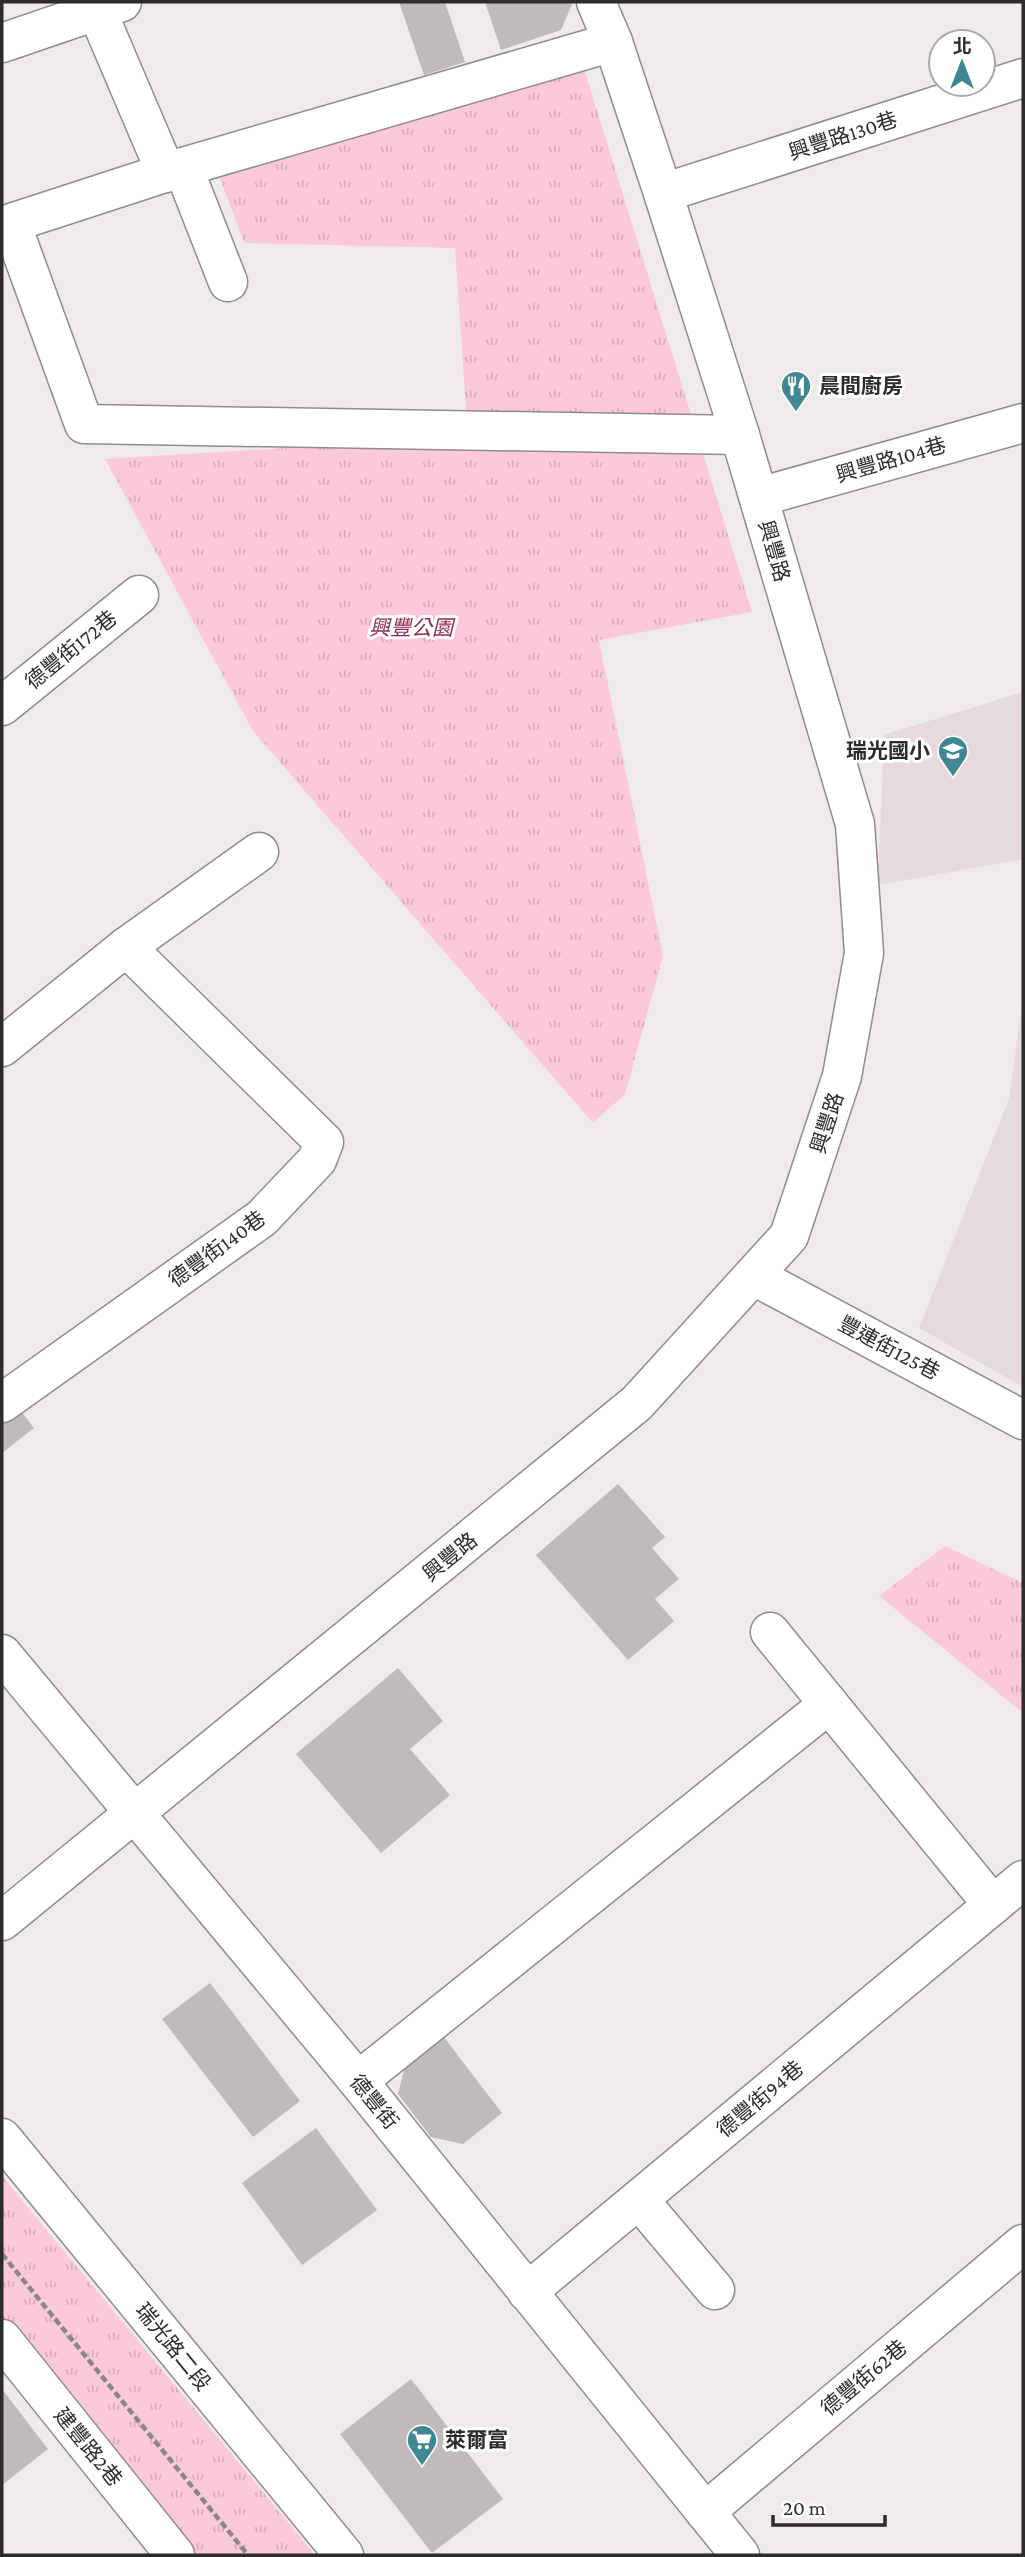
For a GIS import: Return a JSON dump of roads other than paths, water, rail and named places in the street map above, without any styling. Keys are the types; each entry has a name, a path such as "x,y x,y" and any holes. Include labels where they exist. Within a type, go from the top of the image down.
{"street":[{"name":"興豐路","path":"2,1921 637,1403 789,1236 842,1076 864,953 855,824 740,435 663,193 596,2"},
{"path":"2,43 109,6 175,170 228,282"},
{"path":"612,42 175,170 11,223 84,424 740,435"},
{"name":"興豐路130巷","path":"663,193 1023,78"},
{"name":"興豐路104巷","path":"759,497 1023,423"},
{"name":"德豐街172巷","path":"2,706 139,594"},
{"path":"2,1047 125,947 259,852"},
{"name":"德豐街140巷","path":"2,1403 262,1218 317,1160 324,1142 125,947"},
{"name":"豐連街125巷","path":"754,1276 1023,1419"},
{"path":"770,1632 993,1905"},
{"name":"德豐街","path":"2,1654 358,2081 740,2555"},
{"path":"358,2081 829,1704"},
{"name":"德豐街94巷","path":"527,2292 1023,1880"},
{"name":"瑞光路二段","path":"2,2138 344,2555"},
{"path":"639,2200 715,2290"},
{"name":"德豐街62巷","path":"705,2512 1023,2244"},
{"name":"建豐路2巷","path":"2,2339 175,2555"}],"place":[{"name":"晨間廚房","path":"796,413"},
{"name":"瑞光國小","path":"953,778"},
{"name":"萊爾富","path":"422,2467"}],"park label":[{"name":"興豐公園","path":"411,628"}]}
